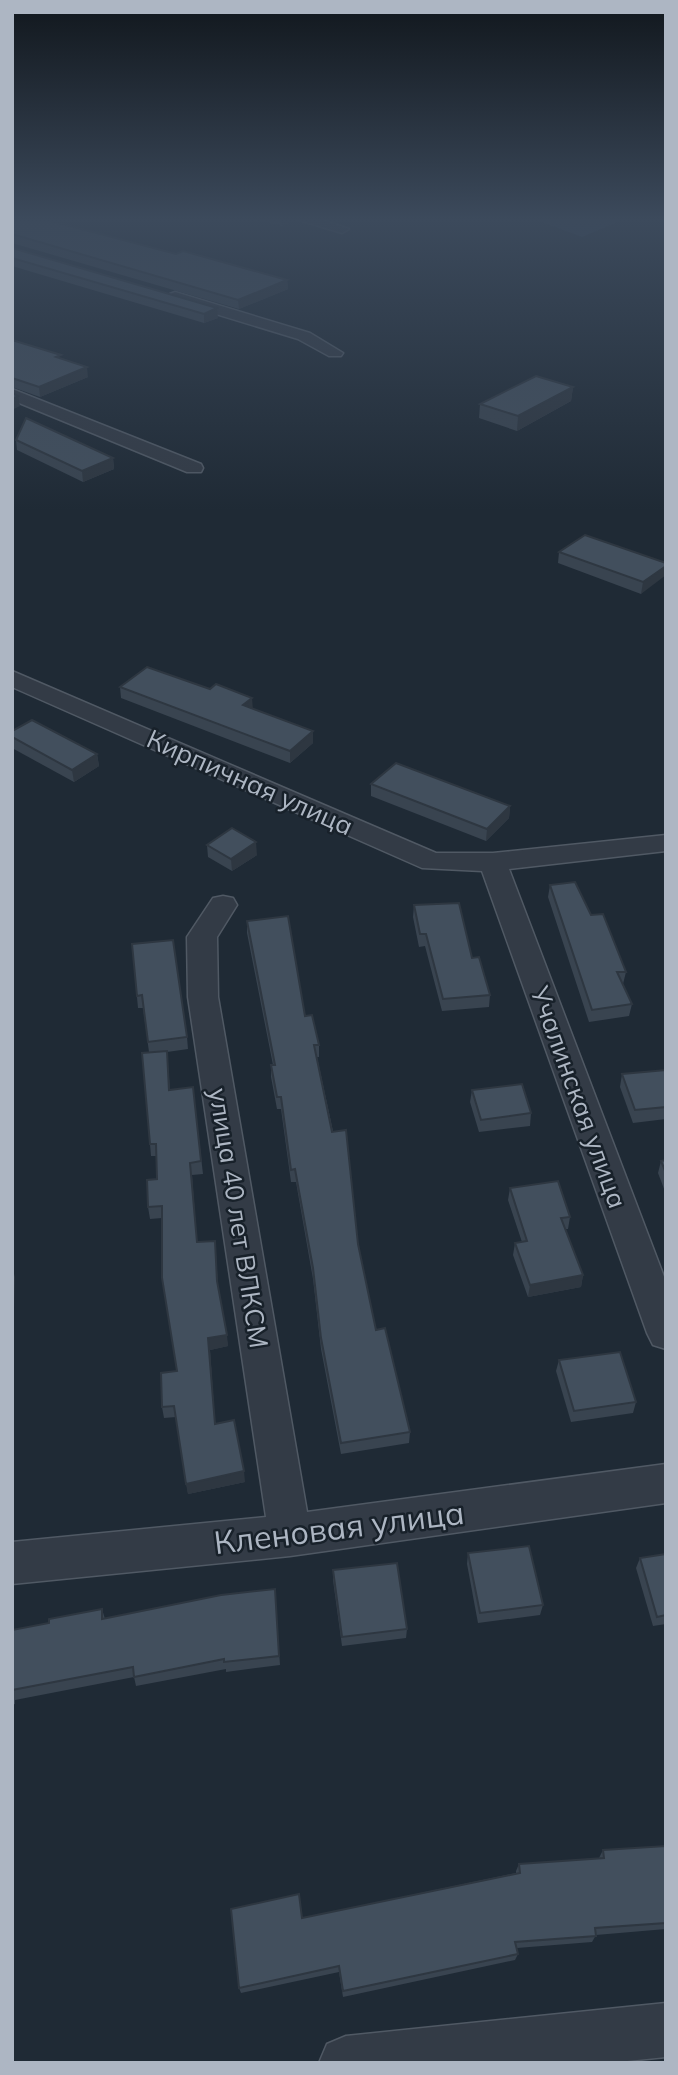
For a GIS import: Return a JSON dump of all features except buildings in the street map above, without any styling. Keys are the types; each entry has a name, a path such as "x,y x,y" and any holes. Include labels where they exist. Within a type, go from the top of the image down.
{"street":[{"path":"239,317 304,336 335,353"},
{"path":"12,394 194,468"},
{"name":"Кирпичная улица","path":"12,678 432,862 493,862 666,842"},
{"name":"Учалинская улица","path":"493,862 666,1333"},
{"name":"улица 40 лет ВЛКСМ","path":"223,905 202,937 203,997 290,1535"},
{"name":"Кленовая улица","path":"12,1563 290,1535 666,1483"},
{"path":"346,2063 666,2030"}]}
